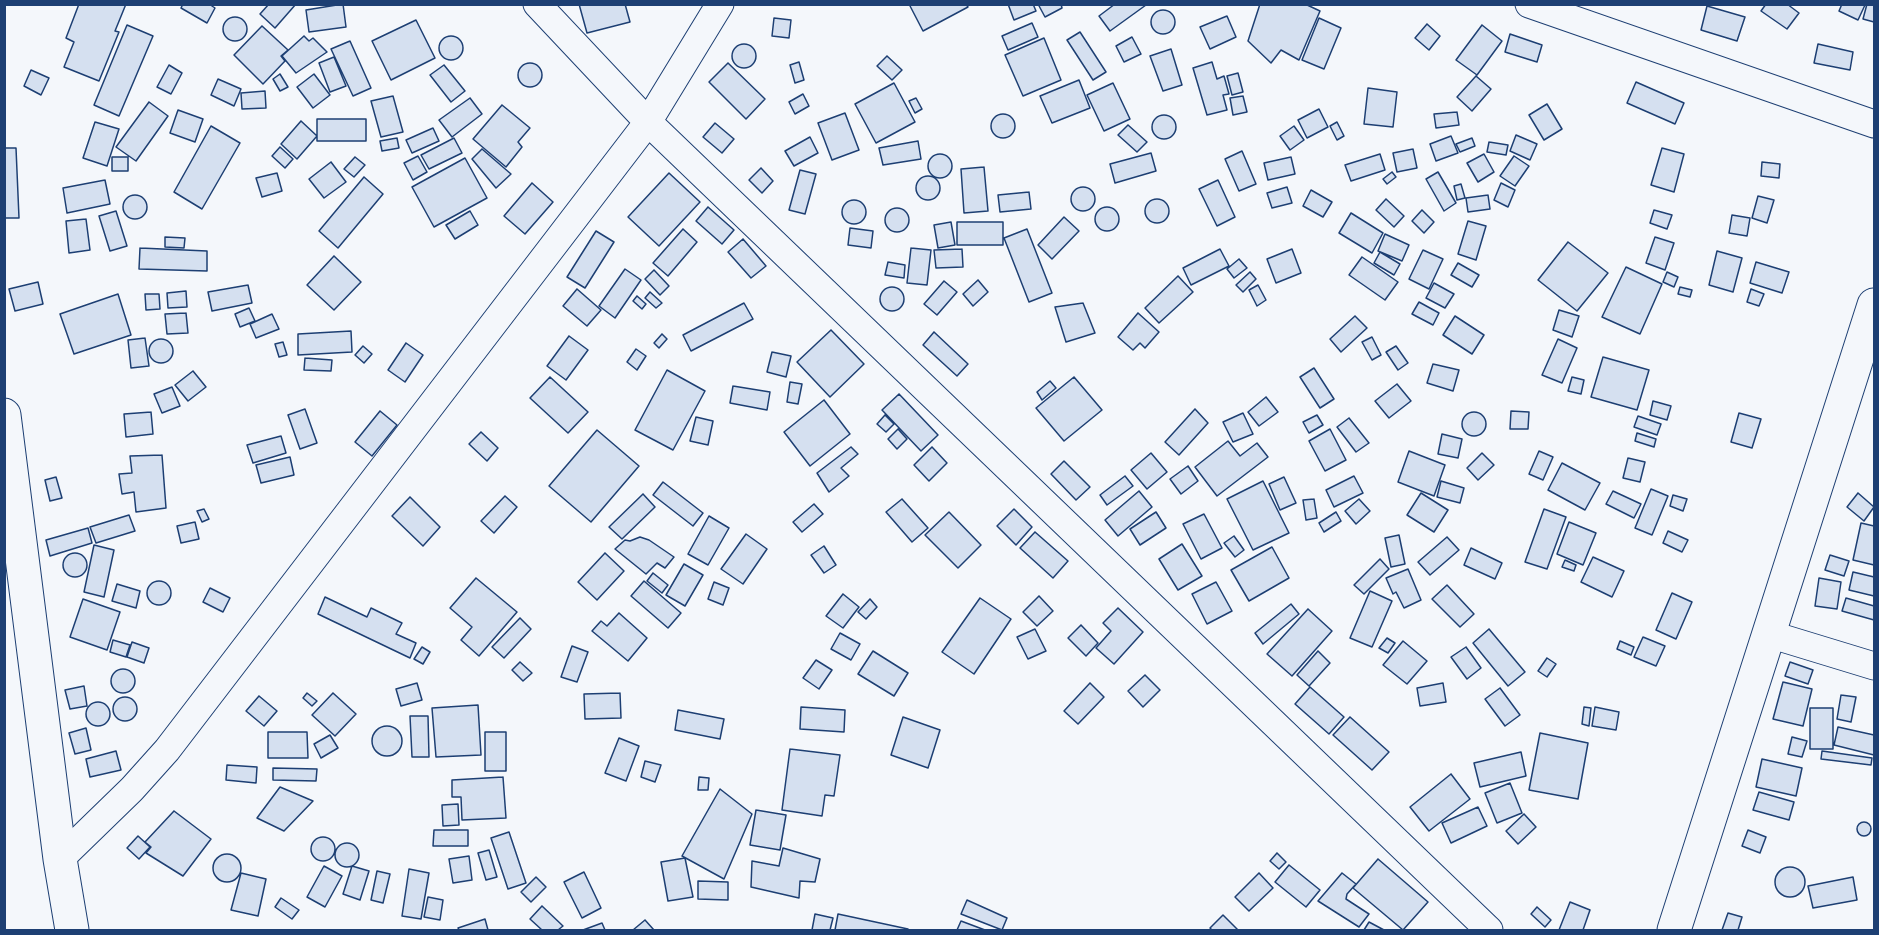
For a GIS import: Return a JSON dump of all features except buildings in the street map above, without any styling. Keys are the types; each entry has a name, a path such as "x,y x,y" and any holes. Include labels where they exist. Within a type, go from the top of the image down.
{"street":[{"path":"537,4 648,122 1489,930"},
{"path":"60,860 132,789 167,750 648,122 720,4"},
{"path":"1529,4 1875,123"},
{"path":"1674,930 1875,305"},
{"path":"4,416 60,860 72,930"},
{"path":"1769,634 1875,666"}]}
